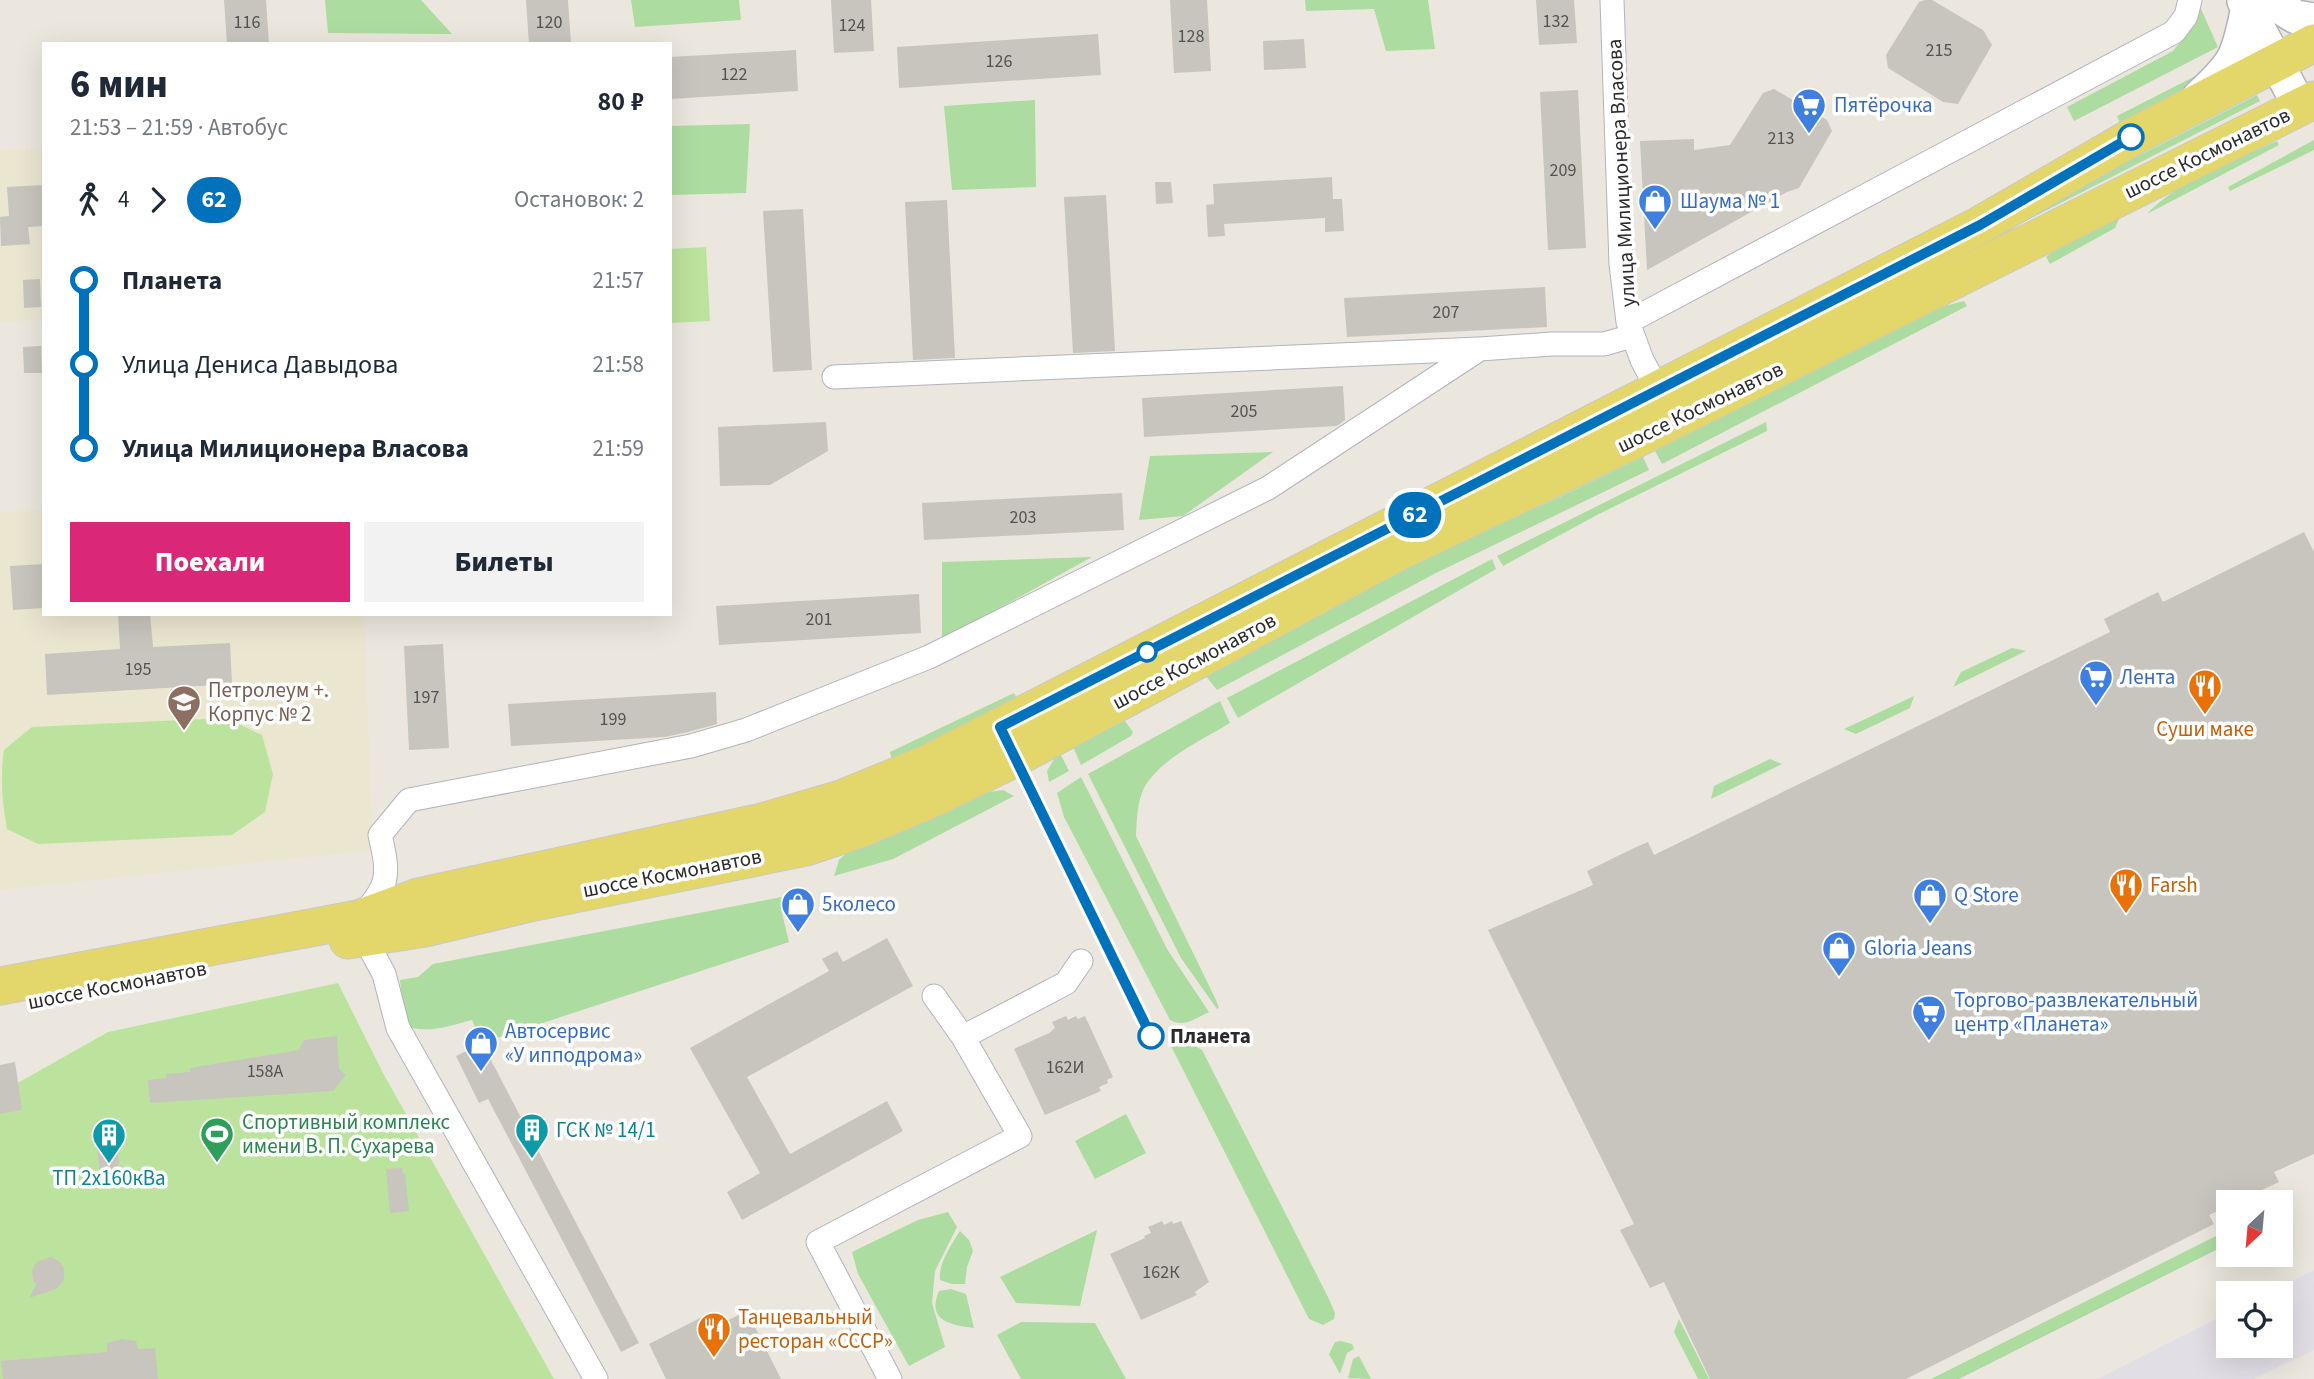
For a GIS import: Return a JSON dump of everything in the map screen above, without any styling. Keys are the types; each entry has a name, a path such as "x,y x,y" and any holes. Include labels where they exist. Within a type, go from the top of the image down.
{"main road":[{"path":"2253,4 2314,20"},
{"path":"2253,4 2277,63 2307,104"},
{"path":"2185,110 2230,68 2237,55 2253,4"},
{"name":"шоссе Космонавтов","path":"1666,406 2134,136 2314,43"},
{"name":"шоссе Космонавтов","path":"0,1007 361,928 418,897 750,825 853,795 927,764 1666,406 2307,104"},
{"name":"шоссе Космонавтов","path":"0,986 361,928"}],"street":[{"name":"улица Милиционера Власова","path":"1612,0 1621,264 1630,329 1666,406"},
{"path":"834,377 1552,344 1604,344 2174,32 2186,16 2190,0"},
{"path":"596,1379 398,1028 384,974 361,928 378,899 387,869 380,835 409,800 691,746 746,730 929,657 1268,488 1480,349"},
{"path":"963,1037 1066,983 1080,961"},
{"path":"890,1379 818,1242 1020,1136 963,1037 934,996"}],"shaded area":[{"path":"42,149 42,320 0,322 0,150"},
{"name":"Петролеум +. Корпус № 2","path":"42,510 42,616 364,616 373,850 0,890 0,512"},
{"path":"2314,1270 2314,1350 2253,1379 2098,1379 2216,1319 2216,1358 2293,1358 2292,1281"}],"green space":[{"path":"325,0 421,0 452,34 328,33"},
{"path":"631,0 739,0 741,20 635,27"},
{"path":"1305,0 1428,0 1435,49 1386,51 1374,9 1306,11"},
{"path":"2192,7 2201,9 2218,47 2074,121 2067,107 2173,51 2189,31"},
{"path":"2217,65 2210,76 2120,124 2117,116"},
{"path":"2257,95 2260,101 1688,394 1686,389"},
{"path":"1035,100 1036,187 952,190 944,106"},
{"path":"750,124 746,193 672,195 672,126"},
{"path":"2314,140 2314,150 2230,191 2228,187"},
{"path":"2277,141 2279,145 2147,214 2159,202 2190,182"},
{"path":"2125,205 2115,228 2050,264 2046,257 2093,219"},
{"path":"706,247 710,321 672,323 672,249"},
{"path":"1964,301 1967,306 1662,464 1655,451 1909,315"},
{"path":"1766,422 1767,431 1597,515 1503,566 1497,556"},
{"path":"1273,452 1183,516 1139,520 1150,456"},
{"path":"1643,457 1649,470 1436,573 1217,690 1205,675 1443,545 1547,503"},
{"path":"1092,557 942,640 942,562"},
{"path":"1492,559 1496,569 1238,718 1227,698"},
{"path":"2012,648 2026,651 1953,687 1961,672"},
{"path":"1014,693 1018,701 892,760 890,752"},
{"path":"1914,696 1910,708 1856,734 1844,729"},
{"path":"1220,701 1230,723 1185,749 1155,773 1141,795 1136,836 1216,1000 1217,1009 1181,958 1088,774"},
{"path":"226,718 262,735 273,774 265,812 232,835 38,844 7,829 2,790 4,750 32,727"},
{"path":"1125,721 1133,732 1131,736 1081,765 1071,742"},
{"path":"1059,751 1069,771 1049,782 1047,771"},
{"path":"1770,759 1782,764 1711,799 1714,786"},
{"path":"1081,777 1167,949 1209,1012 1185,1023 1170,1020 1064,817 1057,793"},
{"path":"1003,790 1014,796 893,859 834,876 839,860 851,849 989,792"},
{"path":"808,892 811,901 781,909 789,942 482,1043 472,1020 430,1029 405,1026 400,980 418,977 433,964"},
{"name":"Спортивный комплекс имени В. П. Сухарева","path":"338,983 383,1073 554,1379 0,1379 0,1093 108,1032"},
{"path":"1187,1041 1202,1050 1328,1297 1335,1313 1334,1319 1323,1325 1309,1319 1171,1046"},
{"path":"1126,1114 1146,1153 1095,1179 1075,1141"},
{"path":"948,1212 957,1227 935,1271 932,1303 945,1347 909,1366 858,1274 852,1252 918,1220"},
{"path":"1097,1230 1080,1306 1016,1303 1000,1277"},
{"path":"960,1231 969,1240 973,1251 965,1284 952,1284 940,1280 940,1274 946,1255"},
{"path":"2216,1236 2216,1250 1959,1379 1931,1379"},
{"path":"951,1289 966,1294 974,1328 949,1323 938,1315 936,1301 939,1291"},
{"path":"1679,1319 1709,1379 1698,1379 1674,1332"},
{"path":"1021,1322 1095,1323 1126,1379 1021,1379 997,1335"},
{"path":"1335,1342 1352,1344 1354,1349 1347,1353 1340,1374 1329,1354"},
{"path":"1359,1356 1371,1379 1348,1378 1353,1359"}],"building":[{"path":"224,0 266,0 269,42 227,42"},
{"path":"526,0 568,0 571,42 529,42"},
{"path":"831,0 871,0 874,51 834,53"},
{"path":"1170,0 1207,0 1211,71 1174,73"},
{"path":"1536,0 1574,0 1577,43 1539,45"},
{"path":"1932,0 1983,30 1992,45 1958,104 1943,102 1888,68 1886,55 1919,2"},
{"path":"1098,34 1101,75 899,88 897,47"},
{"path":"1304,39 1306,68 1264,70 1263,41"},
{"path":"796,50 798,91 672,99 672,57"},
{"path":"1774,89 1827,120 1832,131 1799,188 1787,192 1647,270 1640,141 1694,139 1694,150 1730,145 1763,93"},
{"path":"1578,90 1586,248 1548,250 1540,92"},
{"path":"1332,177 1333,199 1342,199 1344,231 1325,232 1325,218 1224,224 1225,236 1208,237 1206,205 1214,204 1213,184"},
{"path":"1155,182 1171,182 1173,203 1156,204"},
{"path":"42,185 42,226 28,227 30,244 1,246 0,217 9,216 7,187"},
{"path":"1106,195 1115,351 1073,353 1064,197"},
{"path":"947,200 955,358 913,360 905,202"},
{"path":"803,209 812,370 773,372 763,211"},
{"path":"40,279 41,307 24,308 23,280"},
{"path":"1545,287 1547,327 1347,337 1344,298"},
{"path":"41,346 42,373 24,373 23,347"},
{"path":"1343,386 1345,420 1337,426 1144,437 1142,398"},
{"path":"826,422 828,451 770,485 720,486 718,427"},
{"path":"1122,493 1124,530 924,540 922,503"},
{"name":"Торгово-развлекательный центр «Планета»","path":"2304,532 2314,552 2314,1154 2274,1172 2279,1182 2262,1190 2216,1190 2216,1212 2209,1215 2214,1224 1906,1379 1710,1379 1664,1282 1650,1288 1620,1230 1634,1224 1488,930 1593,885 1587,871 1634,848 1648,842 1654,855 2110,632 2104,619 2158,592 2163,602"},
{"path":"42,564 42,608 13,610 10,566"},
{"path":"919,594 921,633 719,645 716,606"},
{"path":"118,616 150,616 153,647 230,643 232,684 47,695 45,654 120,649"},
{"path":"443,644 449,748 409,750 404,646"},
{"path":"716,692 717,724 688,732 665,737 511,746 508,704"},
{"path":"887,938 913,986 747,1077 790,1154 887,1101 903,1131 742,1220 727,1192 760,1173 690,1048 829,971 822,959 837,951 843,962"},
{"path":"1066,1016 1068,1020 1085,1016 1113,1077 1099,1087 1101,1091 1045,1115 1014,1049 1049,1033 1055,1028 1052,1022"},
{"path":"337,1036 339,1069 346,1075 333,1091 150,1103 148,1080 166,1078 166,1074 190,1072 190,1068 299,1050 304,1040"},
{"name":"ГСК № 14/1","path":"482,1043 639,1343 621,1352 488,1099 479,1103 456,1056"},
{"path":"15,1062 22,1110 0,1114 0,1065"},
{"name":"ТП 2х160кВа","path":"117,1144 121,1184 101,1186 97,1146"},
{"path":"402,1168 409,1211 390,1213 386,1169"},
{"path":"1162,1221 1164,1225 1181,1221 1209,1282 1195,1292 1197,1295 1141,1320 1110,1254 1145,1238 1144,1236 1151,1233 1148,1227"},
{"path":"51,1257 64,1268 64,1280 56,1289 29,1298 36,1285 32,1270 35,1264"},
{"name":"Танцевальный ресторан «СССР»","path":"747,1311 781,1379 666,1379 649,1344 702,1317 708,1330"},
{"path":"122,1339 136,1341 138,1349 155,1348 158,1379 3,1379 1,1361 107,1352 107,1343"}],"bus line":[{"name":"62","path":"1151,1036 1000,727 1980,225 2131,137"}],"place":[{"name":"Пятёрочка","path":"1809,135"},
{"name":"Шаума № 1","path":"1655,231"},
{"name":"Лента","path":"2096,707"},
{"name":"Суши маке","path":"2205,716"},
{"name":"Петролеум +. Корпус № 2","path":"184,732"},
{"name":"Farsh","path":"2126,915"},
{"name":"Q Store","path":"1930,925"},
{"name":"5колесо","path":"798,934"},
{"name":"Gloria Jeans","path":"1839,978"},
{"name":"Планета","path":"1151,1036"},
{"name":"Торгово-развлекательный центр «Планета»","path":"1929,1042"},
{"name":"Автосервис «У ипподрома»","path":"481,1073"},
{"name":"ГСК № 14/1","path":"532,1160"},
{"name":"Спортивный комплекс имени В. П. Сухарева","path":"217,1164"},
{"name":"ТП 2х160кВа","path":"109,1165"},
{"name":"Танцевальный ресторан «СССР»","path":"714,1359"}]}
